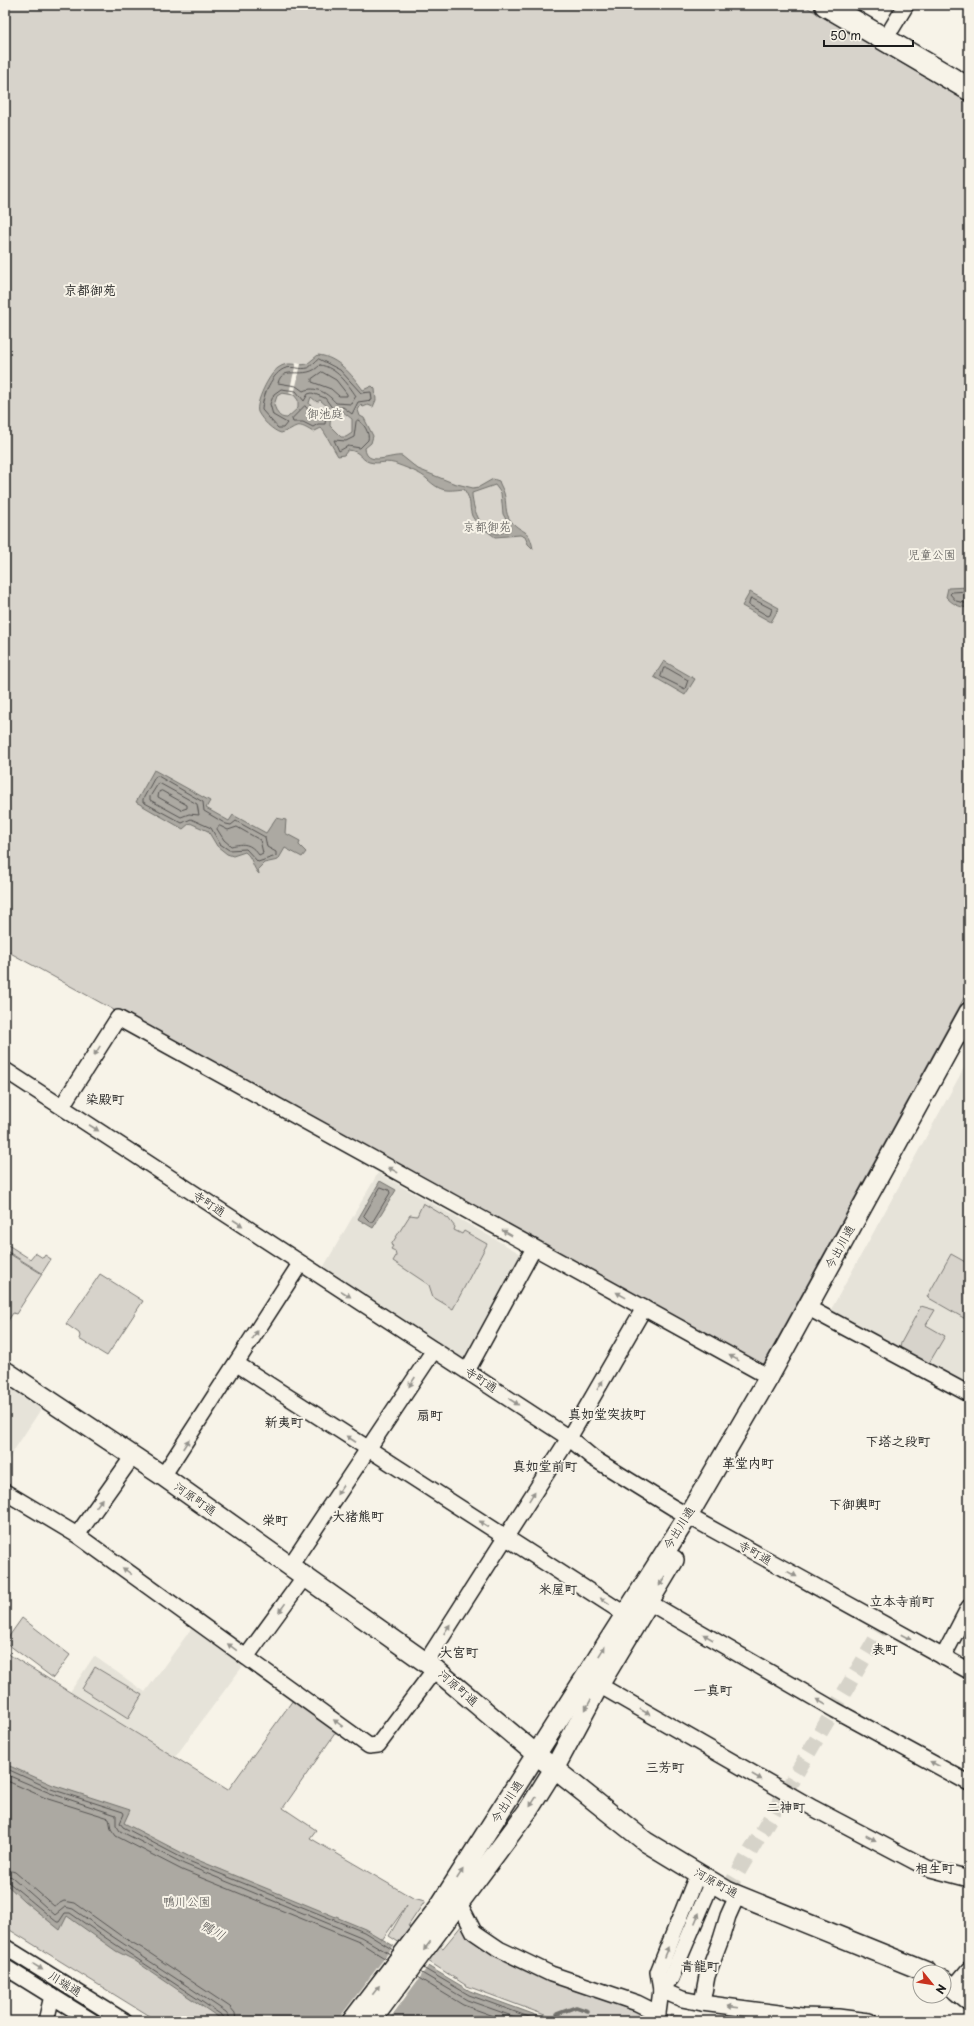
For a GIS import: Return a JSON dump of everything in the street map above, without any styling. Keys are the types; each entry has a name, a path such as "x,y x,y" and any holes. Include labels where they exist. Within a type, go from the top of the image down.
{"highway":[{"path":"826,5 969,89"},
{"path":"853,5 969,72"}],"main road":[{"name":"今出川通","path":"352,2021 450,1908 521,1821 554,1769 632,1619 650,1603 693,1518 769,1377 969,1012"},
{"name":"今出川通","path":"371,2021 450,1908 537,1755 632,1619 816,1312 969,1035"},
{"name":"河原町通","path":"5,1371 163,1476 431,1665 554,1769 646,1842 737,1896 912,1966"},
{"path":"952,1986 969,2000"}],"street":[{"path":"892,28 906,5"},
{"path":"62,1106 118,1018 769,1377"},
{"name":"寺町通","path":"5,1070 62,1106 300,1264 569,1438 593,1458 693,1518 969,1671"},
{"path":"467,1371 534,1248"},
{"path":"163,1476 237,1364 300,1264"},
{"path":"5,1492 77,1535 369,1746 378,1745 431,1665 506,1538 569,1438 644,1308"},
{"path":"816,1312 969,1394"},
{"path":"290,1566 434,1350"},
{"path":"237,1364 368,1450 632,1619"},
{"path":"77,1535 133,1456"},
{"path":"246,1657 305,1576"},
{"path":"650,1603 835,1710 969,1783"},
{"path":"943,1657 969,1608"},
{"path":"599,1685 806,1804 928,1868 969,1879"},
{"path":"450,1908 474,1932 498,1949 550,1974 637,2003 654,2015 661,1990 672,1978 705,1878"},
{"path":"702,2003 707,1976 728,1916 737,1896"},
{"name":"川端通","path":"5,1947 124,2021"},
{"name":"川端通","path":"5,1967 92,2021"},
{"path":"952,1981 969,1969"},
{"path":"661,1990 682,1999 702,2003 802,2016 838,2017 869,2021"},
{"path":"46,2021 52,1996"}],"shaded area":[{"path":"969,1059 969,1388 828,1315"},
{"path":"378,1173 521,1254 465,1360 323,1268"},
{"path":"5,1384 43,1406 5,1464"},
{"path":"194,1625 245,1663 175,1757 70,1692 94,1656 145,1692"}],"green space":[{"name":"京都御苑","path":"5,5 803,5 969,103 969,989 762,1367 5,950"},
{"path":"423,1203 448,1218 455,1227 454,1230 462,1234 464,1231 487,1244 453,1309 433,1297 429,1285 393,1261 396,1256 395,1251 391,1249 393,1246 391,1245 410,1215 417,1216"},
{"path":"5,1243 30,1259 35,1253 43,1258 45,1255 51,1259 42,1273 5,1250"},
{"path":"5,1251 42,1274 16,1314 13,1313 5,1325"},
{"path":"951,1254 969,1264 969,1321 927,1297"},
{"path":"100,1274 143,1301 107,1356 79,1339 79,1333 66,1324"},
{"path":"921,1306 935,1310 926,1325 945,1336 928,1365 900,1348 901,1343"},
{"path":"22,1618 70,1655 53,1678 5,1642"},
{"name":"鴨川公園","path":"5,1652 228,1790 293,1700 336,1732 283,1808 316,1830 310,1838 413,1898 425,1901 408,1926 443,1948 462,1925 642,2012 641,2021 561,2021 467,1986 389,1936 407,1905 324,2021 157,2021 5,1927"},
{"path":"95,1667 142,1695 128,1718 82,1689"},
{"path":"670,2015 735,2021 670,2021"}],"water":[{"path":"318,355 325,356 332,359 344,368 363,390 372,386 375,389 376,400 373,407 368,405 363,407 361,405 358,410 360,416 364,418 373,436 371,443 365,448 366,454 375,459 402,456 418,469 453,483 473,488 479,487 493,479 499,481 504,493 506,511 509,518 530,537 533,549 528,544 525,537 520,535 495,537 482,528 472,516 467,494 464,489 444,490 410,469 390,462 369,462 356,452 348,450 344,455 338,456 321,428 313,432 302,426 296,426 281,433 271,428 258,412 259,402 267,382 274,371 286,364 307,364","holes":["282,393 294,395 298,400 298,408 287,418 282,417 278,414 274,405 277,396","311,397 317,402 320,400 328,407 328,411 321,412 313,410 309,403","342,411 352,419 352,433 346,437 341,437 330,426 334,414","495,485 501,493 503,514 510,527 509,531 497,534 486,528 478,518 475,511 472,493"]},
{"path":"969,587 969,608 956,605 946,597 948,588"},
{"path":"750,592 779,608 771,622 742,606"},
{"path":"664,661 695,679 685,695 654,677"},
{"path":"154,770 210,801 206,808 229,821 233,815 266,833 276,818 286,820 285,833 300,841 299,845 306,852 302,857 285,848 278,860 264,863 258,869 259,874 250,857 245,852 233,856 227,854 217,846 208,831 190,823 183,829 136,802"},
{"path":"380,1181 396,1190 373,1228 358,1219"},
{"name":"鴨川","path":"5,1764 53,1785 130,1810 124,1823 188,1856 365,1929 470,1991 552,2021 224,2021 134,1960 116,1951 67,1916 60,1930 24,1901 5,1883"}],"pier":[{"path":"296,363 301,364 294,395 289,393"},
{"path":"395,1944 429,1965 388,2021 337,2021"}],"waterway":[{"path":"557,2014 576,2007 588,2011"}],"tunnel":[{"path":"727,1891 884,1625"}],"district":[{"name":"京都御苑","path":"90,290"},
{"name":"染殿町","path":"105,1099"},
{"name":"真如堂突抜町","path":"607,1414"},
{"name":"扇町","path":"430,1415"},
{"name":"新夷町","path":"284,1422"},
{"name":"下塔之段町","path":"898,1441"},
{"name":"革堂内町","path":"748,1463"},
{"name":"真如堂前町","path":"545,1466"},
{"name":"下御輿町","path":"855,1504"},
{"name":"大猪熊町","path":"358,1516"},
{"name":"栄町","path":"275,1520"},
{"name":"米屋町","path":"558,1589"},
{"name":"立本寺前町","path":"902,1601"},
{"name":"表町","path":"885,1649"},
{"name":"大宮町","path":"459,1652"},
{"name":"一真町","path":"713,1690"},
{"name":"三芳町","path":"665,1767"},
{"name":"二神町","path":"786,1807"},
{"name":"相生町","path":"935,1868"},
{"name":"青龍町","path":"700,1966"}],"park label":[{"name":"御池庭","path":"325,414"},
{"name":"児童公園","path":"932,555"}]}
